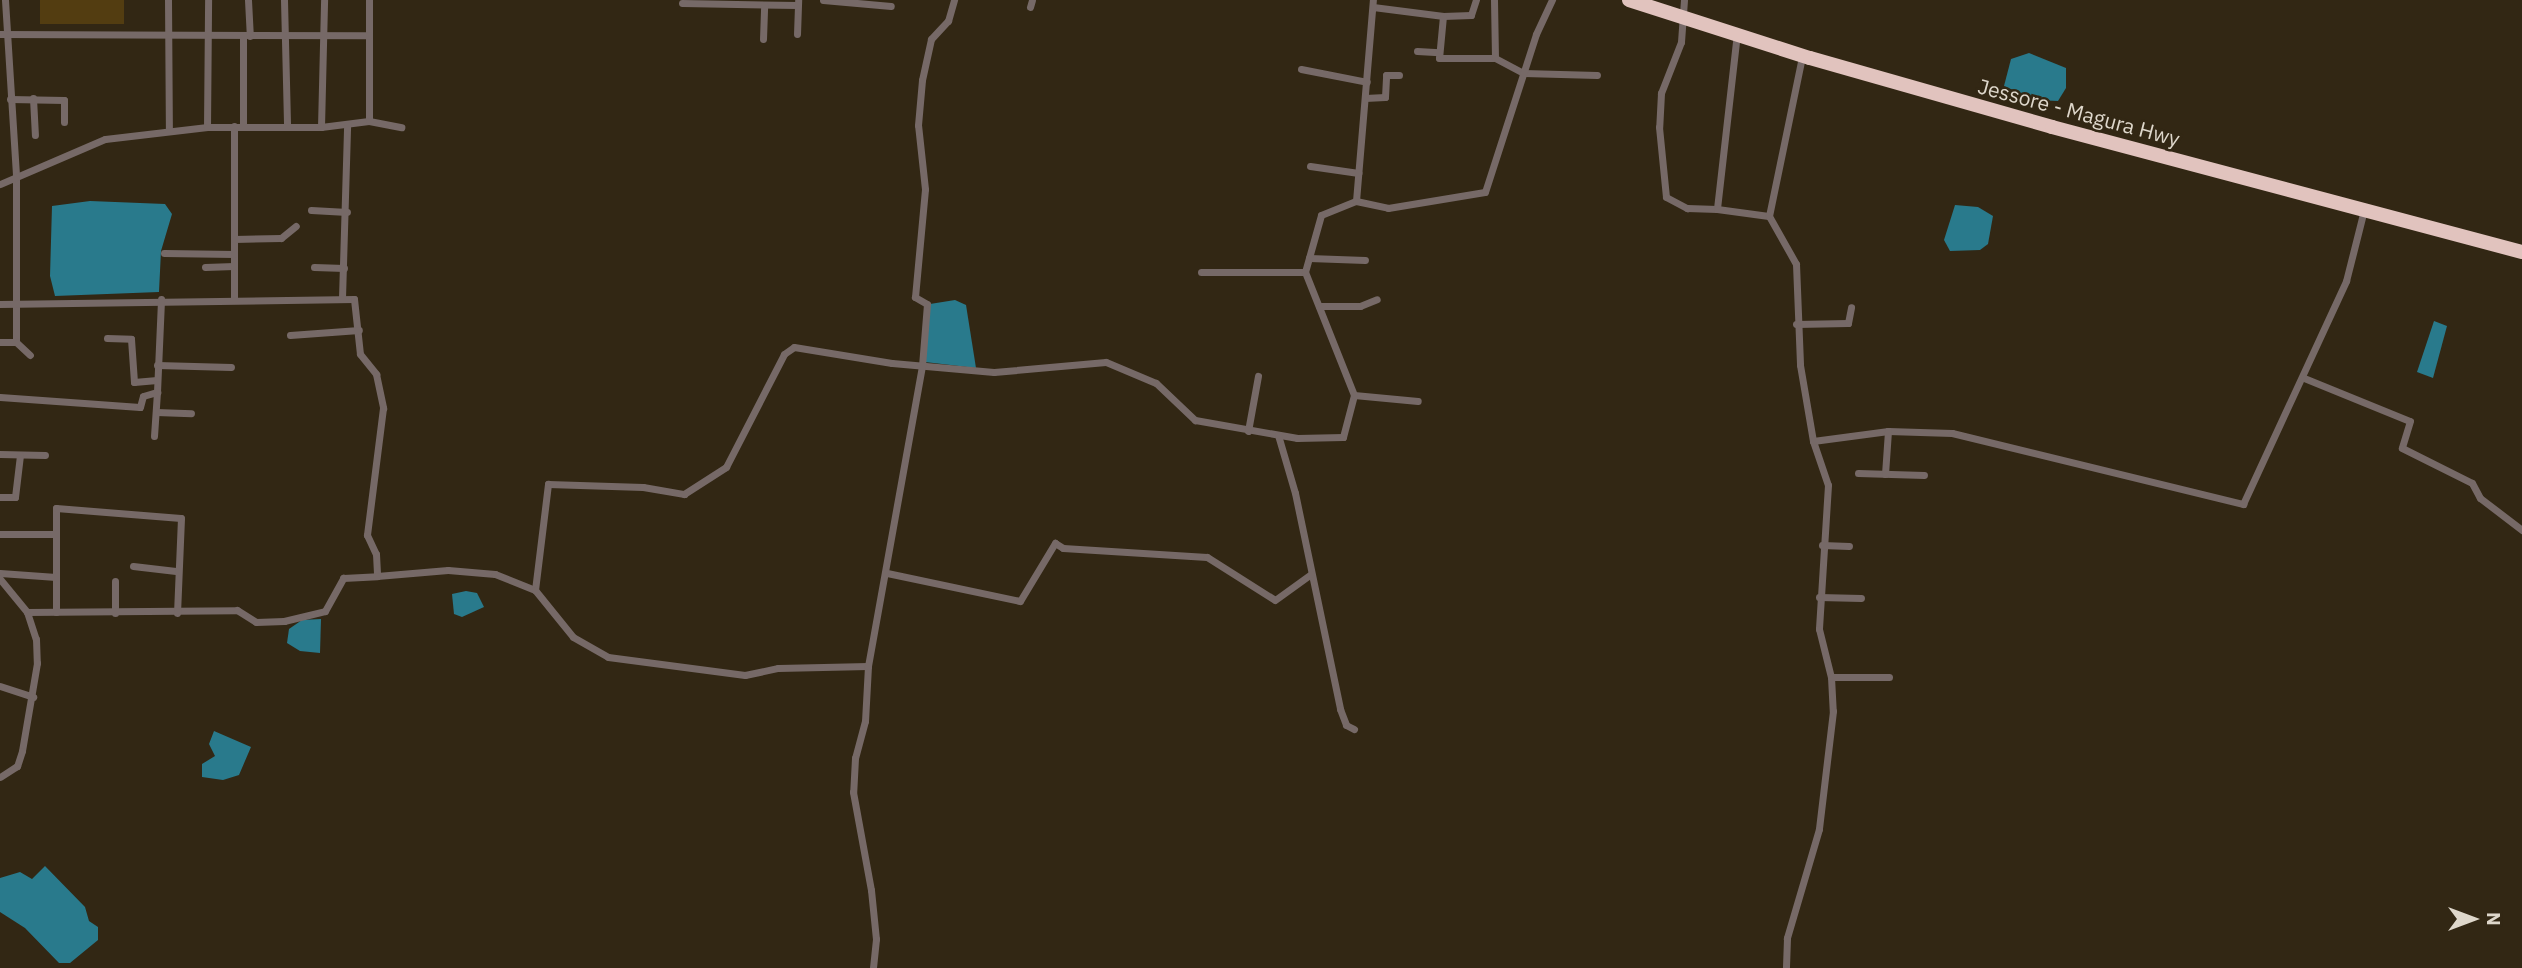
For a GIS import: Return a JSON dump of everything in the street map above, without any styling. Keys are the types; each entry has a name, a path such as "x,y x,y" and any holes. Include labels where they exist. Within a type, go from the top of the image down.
{"highway":[{"name":"Jessore - Magura Hwy","path":"1629,0 1737,32 1802,55 2522,252"}],"street":[{"path":"168,0 169,131"},
{"path":"207,127 208,0"},
{"path":"243,125 248,0"},
{"path":"284,0 287,125"},
{"path":"321,127 324,0"},
{"path":"369,0 369,121"},
{"path":"822,0 891,6"},
{"path":"873,968 876,939 871,890 853,792 855,758 865,721 868,666 887,573 922,366 927,304 915,297 925,189 918,125 931,39 948,21 953,0"},
{"path":"1356,201 1373,4 1443,16 1471,15 1476,0"},
{"path":"1494,0 1495,58"},
{"path":"535,590 548,484 643,487 684,494 726,467 784,354 794,347 922,366 995,372 1106,362 1156,383 1195,420 1278,435 1343,437 1354,396 1305,272 1321,215 1356,201 1388,208 1485,192 1523,73 1552,0"},
{"path":"1685,0 1685,18 1661,93 1659,127 1666,197 1687,208 1769,216"},
{"path":"3,1 3,34 16,176 16,342"},
{"path":"682,3 797,3 797,34"},
{"path":"763,39 764,5"},
{"path":"1443,16 1439,58 1495,58 1523,73 1597,75"},
{"path":"1717,209 1737,32"},
{"path":"3,34 369,35"},
{"path":"1417,51 1439,52"},
{"path":"1786,968 1787,938 1819,829 1833,711 1831,677 1819,629 1822,545 1828,485 1813,441 1796,324 1796,264 1769,216 1802,55"},
{"path":"1301,69 1367,82"},
{"path":"1365,98 1385,97 1386,75 1399,75"},
{"path":"33,98 35,135"},
{"path":"10,99 64,100 64,122"},
{"path":"0,184 105,139 243,125 321,127 369,121 401,127"},
{"path":"342,299 347,212 347,125"},
{"path":"234,126 234,299"},
{"path":"1310,166 1358,173"},
{"path":"1813,441 1888,432 1952,433 2243,504 2304,378 2346,281 2364,209"},
{"path":"312,210 347,212"},
{"path":"234,239 281,238 296,226"},
{"path":"164,253 234,254"},
{"path":"1308,258 1365,260"},
{"path":"205,267 234,266"},
{"path":"314,267 344,268"},
{"path":"1201,272 1305,272"},
{"path":"154,436 161,299"},
{"path":"0,304 161,299 354,299 360,354 376,374 383,408 367,535 376,554 376,576"},
{"path":"1318,306 1360,306 1377,299"},
{"path":"1796,324 1849,323 1851,307"},
{"path":"290,335 359,330"},
{"path":"107,338 131,339 134,382 157,380"},
{"path":"0,342 16,342 30,355"},
{"path":"157,365 231,367"},
{"path":"1248,431 1258,376"},
{"path":"2304,378 2410,421 2402,448 2472,483 2480,498 2522,530"},
{"path":"0,397 140,407 143,396 157,392"},
{"path":"1354,396 1418,401"},
{"path":"156,412 191,413"},
{"path":"1885,474 1888,432"},
{"path":"1278,435 1340,709 1346,725 1354,729"},
{"path":"0,454 45,455"},
{"path":"0,498 15,497 20,455"},
{"path":"1858,472 1924,475"},
{"path":"56,612 56,508 181,518 177,613"},
{"path":"0,534 56,534"},
{"path":"887,573 1020,601 1055,543 1063,548 1207,557 1275,600 1311,574"},
{"path":"1822,545 1849,547"},
{"path":"133,566 176,571"},
{"path":"27,612 177,613 237,610 256,622 284,621 325,611 343,578 448,570 495,574 535,590 573,637 608,657 745,675 778,668 868,666"},
{"path":"0,573 56,577"},
{"path":"0,579 27,612 36,639 33,697 17,766 0,777"},
{"path":"115,581 115,613"},
{"path":"1819,597 1861,598"},
{"path":"1831,677 1889,677"},
{"path":"0,686 33,697"}],"shaded area":[{"path":"40,0 124,0 124,24 40,24"}],"water":[{"path":"2029,53 2066,68 2066,88 2058,101 2036,100 2004,86 2011,59"},
{"path":"90,201 165,204 172,214 161,251 159,292 55,296 50,276 52,206"},
{"path":"1955,205 1978,207 1993,216 1988,244 1980,250 1950,251 1944,240"},
{"path":"955,300 966,305 976,368 925,362 930,304"},
{"path":"2434,321 2447,326 2433,378 2417,372"},
{"path":"466,591 477,593 484,607 462,617 454,614 452,594"},
{"path":"321,619 320,653 300,651 287,643 289,629 302,620"},
{"path":"214,731 251,747 239,775 223,780 202,777 202,764 215,756 209,744"},
{"path":"45,866 85,907 89,921 98,927 98,940 70,963 59,963 25,928 0,912 0,878 20,872 32,879"}]}
